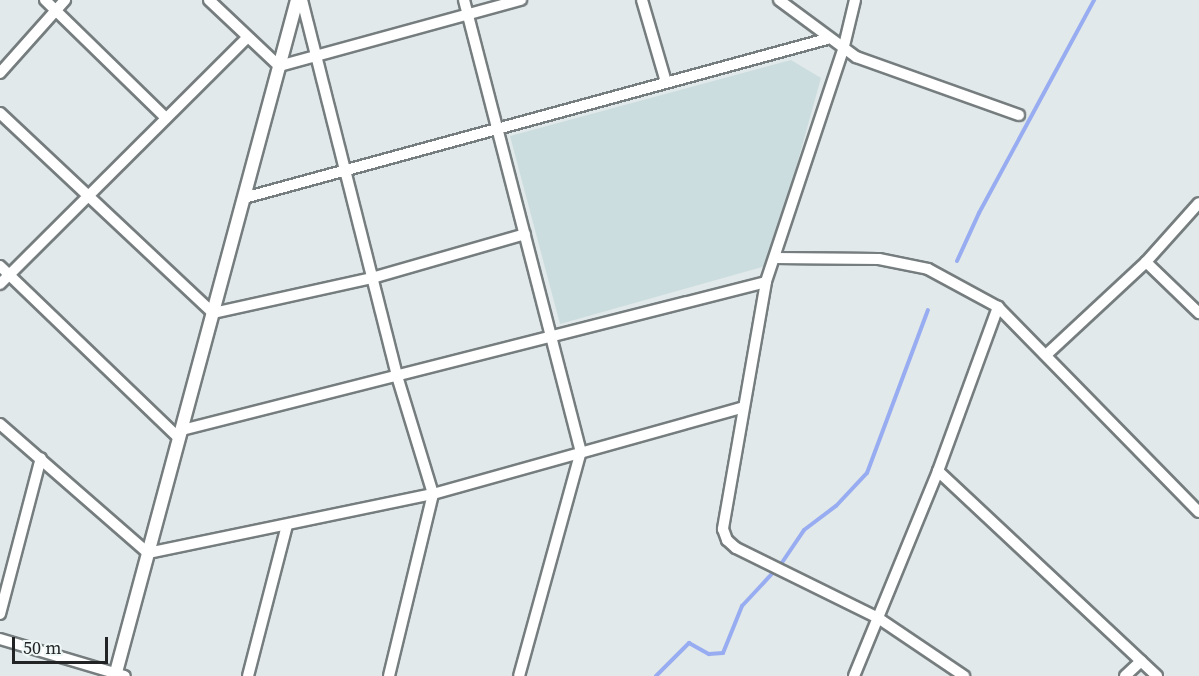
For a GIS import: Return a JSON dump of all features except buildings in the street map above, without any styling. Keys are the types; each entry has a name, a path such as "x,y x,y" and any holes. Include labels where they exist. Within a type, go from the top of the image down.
{"street":[{"path":"45,0 166,118"},
{"path":"0,73 65,0"},
{"path":"209,0 246,39 279,66"},
{"path":"0,639 119,675 148,553 297,0"},
{"path":"302,0 397,376 434,494 389,676"},
{"path":"464,0 581,451 519,676"},
{"path":"279,66 521,0"},
{"path":"642,0 666,82"},
{"path":"779,0 843,50 1019,115"},
{"path":"855,0 843,50 766,282 742,408 723,529 727,540 736,548 878,618 964,676"},
{"path":"0,284 246,39"},
{"path":"243,198 827,39"},
{"path":"0,113 213,313"},
{"path":"1046,356 1146,262 1199,203"},
{"path":"213,313 372,278 525,234"},
{"path":"775,258 879,259 928,269 998,307 1198,508"},
{"path":"1146,262 1199,313"},
{"path":"0,266 181,434"},
{"path":"181,434 397,376 766,282"},
{"path":"854,676 938,471 998,307"},
{"path":"148,553 434,494 581,451 742,408"},
{"path":"0,424 148,553"},
{"path":"0,614 41,458"},
{"path":"938,471 1157,676"},
{"path":"248,676 287,525"},
{"path":"1125,676 1141,661"}],"shaded area":[{"path":"791,60 821,78 769,265 560,324 510,136"}],"waterway":[{"path":"957,261 979,213 1094,0"},
{"path":"656,676 689,643 709,654 723,653 742,606 781,564 804,530 836,506 867,473 928,310"}]}
